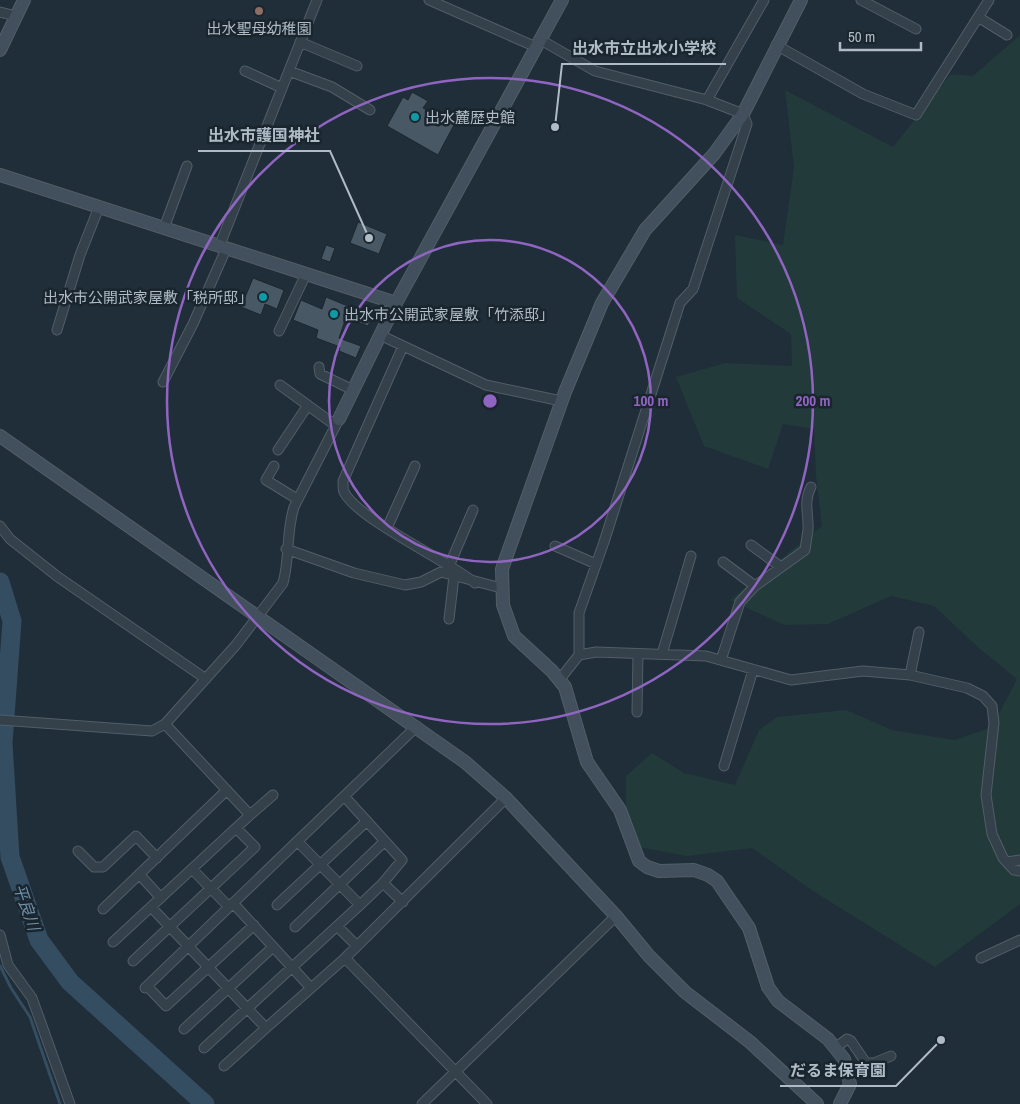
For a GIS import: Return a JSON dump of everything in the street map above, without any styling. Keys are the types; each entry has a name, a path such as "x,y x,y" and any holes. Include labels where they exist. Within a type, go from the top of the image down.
{"street":[{"path":"0,50 24,0"},
{"path":"163,382 193,324 317,0"},
{"path":"429,0 538,44 595,71 707,100 742,114 747,124 693,289 680,303 579,613 579,655 560,679"},
{"path":"0,720 152,731 165,724 259,616 283,583 286,572 289,522 297,499 396,303 562,0"},
{"path":"707,100 764,0"},
{"path":"800,0 742,114 714,154 646,230 602,303 561,401 502,569 501,588 503,605 514,636 560,679 565,687 587,762 620,810 639,861 647,867 659,871 694,870 708,875 717,882 749,928 768,987 778,1001 828,1039 844,1059 850,1084 849,1091 840,1104"},
{"path":"861,0 916,29"},
{"path":"776,45 863,94 916,115 989,0"},
{"path":"0,12 16,16"},
{"path":"978,17 1007,35"},
{"path":"300,42 357,66"},
{"path":"244,71 282,88"},
{"path":"289,71 332,87 370,110"},
{"path":"164,228 187,166"},
{"path":"0,175 396,303"},
{"path":"57,330 80,255 99,207"},
{"path":"279,331 306,274"},
{"path":"380,335 486,385 561,401"},
{"path":"403,346 343,481 344,492 367,516 450,564 475,582"},
{"path":"319,367 320,374 353,390"},
{"path":"280,385 308,405 337,422"},
{"path":"278,450 308,405"},
{"path":"0,436 417,726 465,762 506,798 616,916 649,956 685,992 750,1042 817,1104"},
{"path":"274,466 266,480 297,499"},
{"path":"387,528 415,466"},
{"path":"721,660 740,602 755,586 805,550 808,528 806,502 811,487"},
{"path":"450,564 473,510"},
{"path":"0,526 10,539 58,577 206,678"},
{"path":"751,545 781,567"},
{"path":"555,546 596,564"},
{"path":"286,549 354,573 405,585 420,582 441,572 501,588"},
{"path":"662,654 691,556"},
{"path":"723,562 755,586"},
{"path":"449,619 454,576"},
{"path":"910,675 919,632"},
{"path":"579,655 596,652 706,656 792,680 863,671 910,675 967,688 983,696 992,706 994,723 986,795 992,834 1007,862 1014,870 1020,871"},
{"path":"637,712 638,654"},
{"path":"724,766 753,670"},
{"path":"165,724 250,815"},
{"path":"254,926 166,1006 146,987 417,726"},
{"path":"103,909 227,790"},
{"path":"113,942 273,795"},
{"path":"204,1048 360,905 383,883 402,860 344,796"},
{"path":"224,1066 345,958 506,798"},
{"path":"277,905 367,821"},
{"path":"133,960 256,847 236,828"},
{"path":"78,851 94,867 103,867 136,836 156,858"},
{"path":"297,841 360,905"},
{"path":"294,927 385,841"},
{"path":"1007,862 1020,860"},
{"path":"192,869 254,926 311,988"},
{"path":"139,874 161,898"},
{"path":"383,883 403,902"},
{"path":"151,907 266,1028"},
{"path":"422,1104 616,916"},
{"path":"337,926 357,946"},
{"path":"0,935 8,965 32,998 70,1104"},
{"path":"981,958 1020,940"},
{"path":"184,1030 273,947"},
{"path":"345,958 487,1104"},
{"path":"835,1048 847,1039 851,1041 866,1062 874,1063 891,1056"}],"green space":[{"path":"1020,35 1020,904 935,967 813,891 752,848 687,856 638,847 626,804 626,776 652,753 684,773 735,785 759,730 777,717 846,710 892,730 955,740 992,727 1017,679 980,649 934,606 891,596 828,624 784,625 730,600 822,526 816,476 814,429 783,424 768,469 704,446 676,377 725,363 792,366 791,334 737,298 735,235 783,245 794,167 785,90 893,147 951,74 973,76"}],"building":[{"name":"出水麓歴史館","path":"412,92 428,101 423,108 454,125 438,155 387,126 403,97 408,100"},
{"path":"358,222 387,234 379,254 350,243"},
{"path":"326,245 335,248 330,262 321,259"},
{"name":"出水市公開武家屋敷「税所邸」","path":"253,278 284,290 277,309 265,304 261,315 241,307"},
{"path":"326,297 372,316 368,326 346,318 339,338 361,346 356,358 339,351 340,347 316,338 318,330 293,320 301,300 322,309"}],"waterway":[{"name":"平良川","path":"0,582 12,621 3,743 10,857 39,940 70,982 205,1104"},
{"path":"0,966 11,988 30,1017 60,1104"}],"place":[{"name":"出水聖母幼稚園","path":"259,11"},
{"name":"出水麓歴史館","path":"415,117"},
{"name":"出水市立出水小学校","path":"555,127"},
{"name":"出水市護国神社","path":"369,238"},
{"name":"出水市公開武家屋敷「税所邸」","path":"263,297"},
{"name":"出水市公開武家屋敷「竹添邸」","path":"334,314"},
{"name":"だるま保育園","path":"941,1040"}]}
